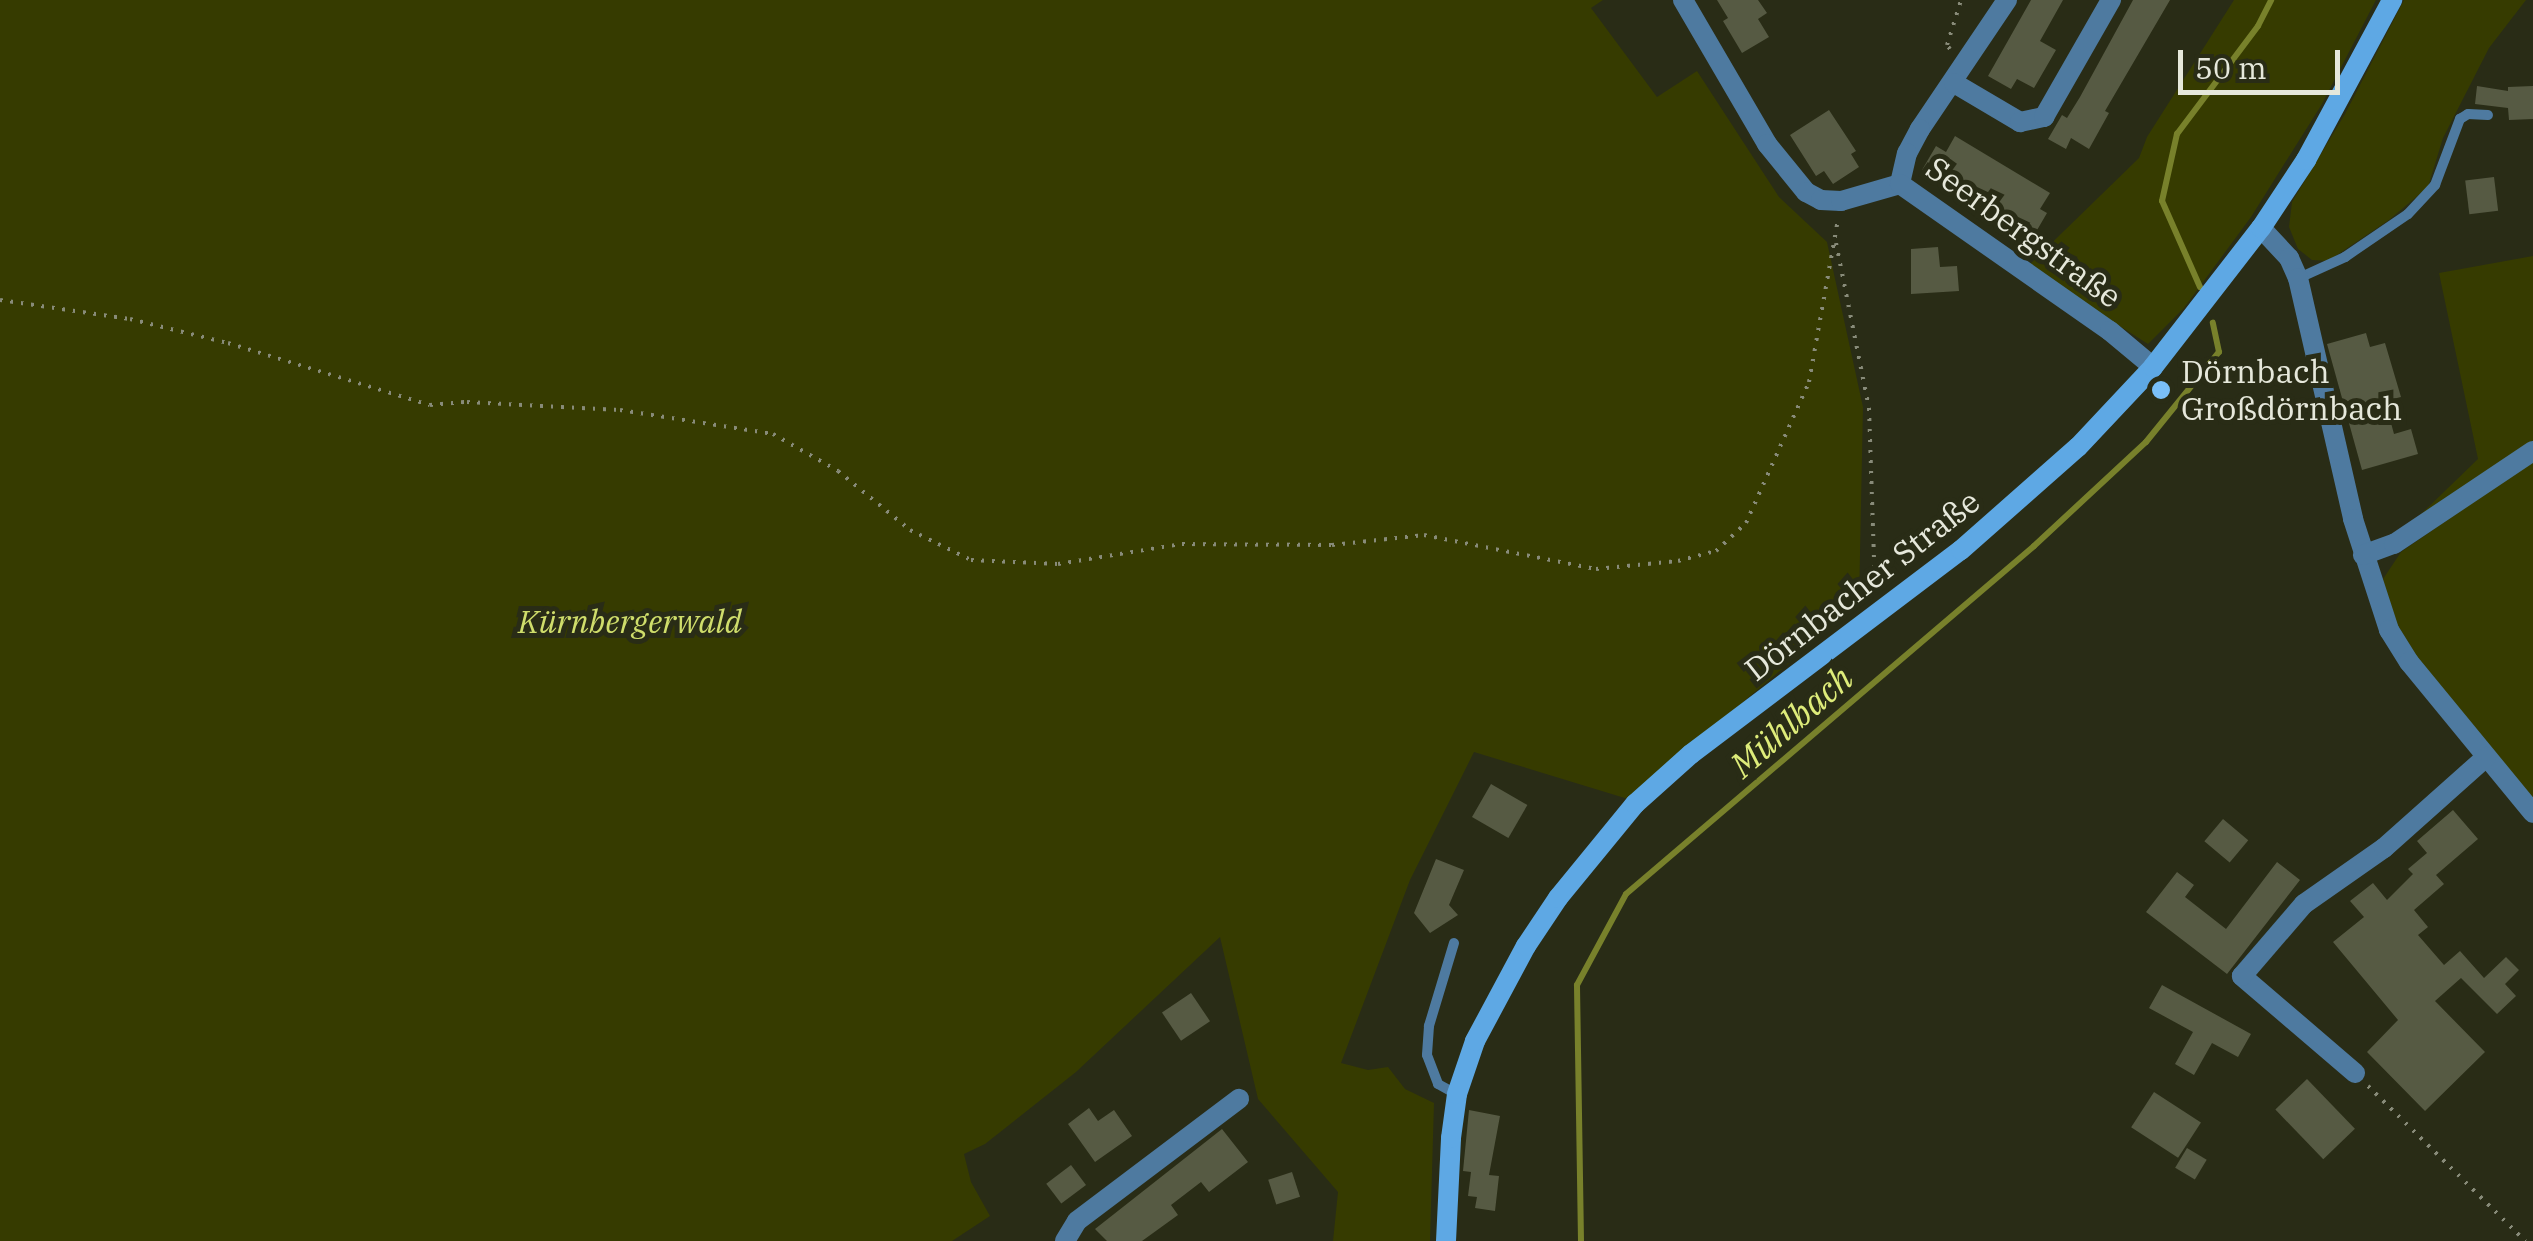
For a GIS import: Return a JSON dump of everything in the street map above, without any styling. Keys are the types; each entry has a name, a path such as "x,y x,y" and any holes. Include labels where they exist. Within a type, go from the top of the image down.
{"street":[{"path":"1683,0 1789,174 1821,200 1842,201 1900,184"},
{"name":"Seerbergstraße","path":"2007,0 1920,129 1907,154 1900,184 2110,331 2152,367"},
{"path":"1958,76 2020,122 2044,117 2111,0"},
{"name":"Dörnbacher Straße","path":"1446,1241 1458,1094 1475,1041 1526,946 1576,874 1635,804 1691,754 1876,616 2029,493 2152,367 2261,228 2346,92 2392,0"},
{"path":"2261,228 2290,258 2298,278 2376,600 2409,662 2533,813"},
{"path":"2363,555 2394,544 2533,451"},
{"path":"2354,1072 2242,976 2304,904 2384,848 2486,757"},
{"path":"1065,1241 1077,1221 1239,1099"}],"lane":[{"path":"2298,278 2346,257 2408,214 2434,184 2460,119 2468,114 2488,115"},
{"path":"1454,943 1429,1026 1427,1056 1438,1084 1458,1094"}],"path":[{"path":"1958,76 1947,45 1960,0"},
{"path":"0,300 130,319 273,355 394,398 430,405 467,402 620,410 772,434 838,472 910,530 970,560 1058,564 1182,544 1332,545 1424,535 1596,569 1678,561 1716,551 1746,524 1809,382 1842,201"},
{"path":"1835,238 1868,408 1876,616"},
{"path":"2354,1072 2525,1241"}],"green space":[{"name":"Kürnbergerwald","path":"0,0 1603,0 1591,8 1657,97 1697,71 1779,197 1827,242 1863,407 1859,604 1628,799 1474,752 1410,880 1341,1063 1368,1070 1388,1067 1405,1089 1434,1103 1430,1241 1333,1241 1338,1192 1258,1099 1220,937 1076,1072 985,1144 964,1154 971,1182 990,1216 952,1241 0,1241"},
{"path":"2234,0 2376,0 2322,104 2251,217 2184,308 2148,344 2027,267 2139,158 2147,137"},
{"path":"2404,0 2526,0 2489,48 2443,138 2428,187 2389,220 2328,261 2312,260 2298,249 2289,227 2292,202 2345,114"},
{"path":"2533,256 2533,442 2418,517 2478,459 2439,273"},
{"path":"2533,461 2533,802 2420,662 2391,614 2383,579 2401,552"}],"building":[{"path":"1717,0 1758,0 1767,13 1758,19 1769,37 1742,53 1723,21 1728,18"},
{"path":"2031,0 2063,0 2040,41 2056,50 2034,88 2017,79 2011,89 1988,76"},
{"path":"2133,0 2170,0 2105,111 2109,113 2089,149 2071,138 2066,149 2048,139 2062,115 2067,118 2080,97"},
{"path":"2477,86 2508,91 2508,87 2533,86 2533,119 2509,120 2508,108 2475,104"},
{"path":"1829,110 1856,151 1851,154 1859,167 1833,184 1824,171 1816,176 1790,135"},
{"path":"1955,136 2050,193 2040,209 2047,213 2033,237 1922,170 1936,146 1946,152"},
{"path":"2494,177 2498,211 2469,214 2465,181"},
{"path":"1938,247 1940,267 1957,266 1959,291 1911,294 1911,249"},
{"path":"2366,333 2370,347 2385,343 2401,397 2385,401 2394,434 2411,429 2418,454 2362,470 2327,344"},
{"path":"1491,784 1527,805 1508,838 1472,817"},
{"path":"2453,810 2478,839 2436,875 2444,884 2414,910 2428,927 2418,935 2444,965 2460,951 2484,978 2506,957 2519,970 2505,984 2516,996 2497,1014 2461,978 2435,1001 2485,1052 2425,1111 2367,1052 2398,1020 2333,942 2364,917 2350,901 2373,883 2387,900 2413,874 2408,869 2427,853 2417,841"},
{"path":"2223,819 2248,840 2230,862 2204,841"},
{"path":"1436,859 1464,870 1449,905 1458,915 1430,933 1414,913"},
{"path":"2277,862 2300,880 2227,974 2146,912 2177,872 2194,885 2185,897 2226,929"},
{"path":"2162,985 2251,1034 2238,1057 2212,1043 2194,1075 2175,1064 2193,1032 2149,1008"},
{"path":"1191,993 1210,1021 1181,1041 1162,1013"},
{"path":"2307,1079 2355,1129 2323,1159 2275,1110"},
{"path":"2154,1092 2201,1122 2178,1158 2131,1127"},
{"path":"1089,1108 1098,1121 1114,1110 1132,1136 1095,1162 1068,1124"},
{"path":"1469,1110 1500,1116 1489,1175 1499,1176 1495,1211 1475,1208 1477,1197 1468,1196 1471,1172 1463,1171"},
{"path":"1222,1129 1248,1162 1209,1192 1201,1182 1171,1205 1178,1215 1142,1241 1107,1241 1095,1229"},
{"path":"2187,1148 2207,1160 2195,1180 2175,1168"},
{"path":"1071,1165 1086,1185 1061,1204 1046,1184"},
{"path":"1292,1172 1300,1197 1276,1204 1268,1180"}],"waterway":[{"name":"Mühlbach","path":"2200,287 2162,201 2177,134 2258,26 2271,0"},
{"name":"Mühlbach","path":"1581,1241 1577,985 1626,894 2034,546 2146,442 2219,352 2213,323"}],"place":[{"name":"Dörnbach Großdörnbach","path":"2161,390"}]}
